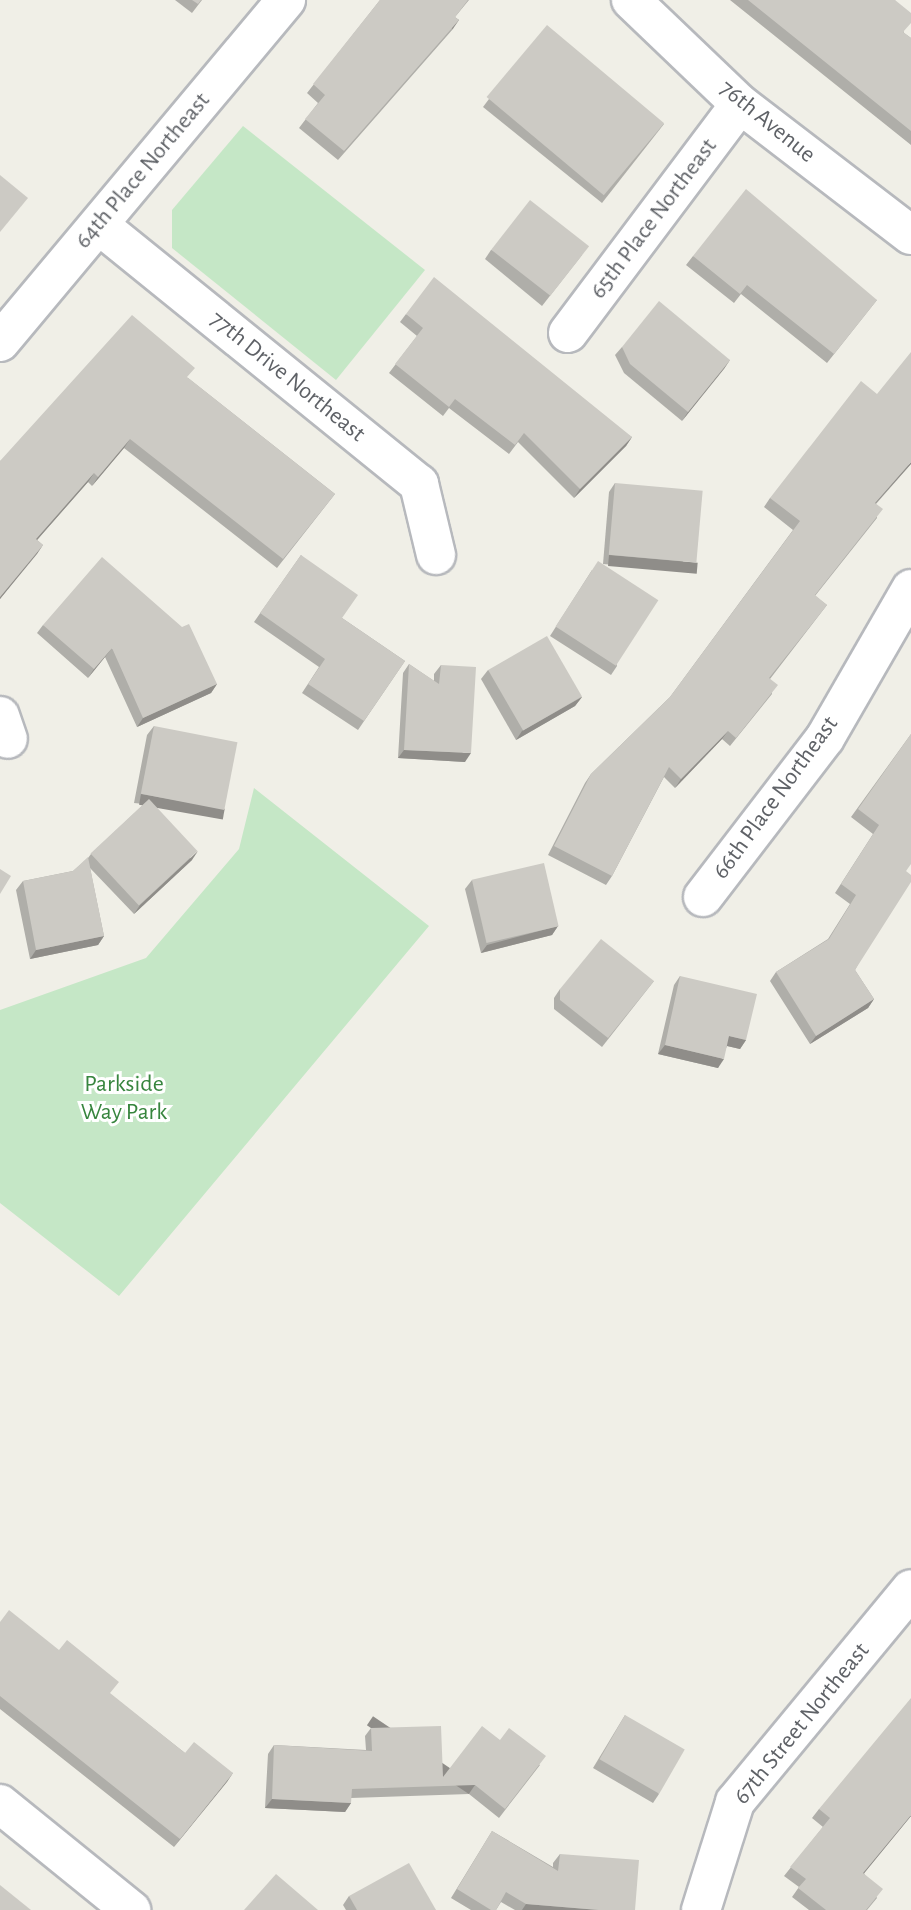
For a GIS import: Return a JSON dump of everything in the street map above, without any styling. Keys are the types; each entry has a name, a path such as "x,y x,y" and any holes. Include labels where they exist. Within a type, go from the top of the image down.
{"street":[{"name":"64th Place Northeast","path":"0,342 286,0"},
{"name":"76th Avenue","path":"631,0 740,104 911,235"},
{"name":"65th Place Northeast","path":"568,334 740,104"},
{"name":"77th Drive Northeast","path":"99,225 419,484 436,555"},
{"name":"66th Place Northeast","path":"703,897 825,738 911,589"},
{"name":"67th Street Northeast","path":"701,1910 735,1802 911,1589"},
{"path":"0,1804 131,1910"}],"green space":[{"path":"243,126 425,270 336,380 172,248 172,210"},
{"name":"Parkside Way Park","path":"254,788 429,926 119,1296 0,1203 0,1010 146,958 239,849"}],"building":[{"path":"380,0 468,0 455,17 459,20 344,151 305,119 325,95 313,84"},
{"path":"748,0 895,0 911,13 911,23 903,32 911,38 911,131"},
{"path":"547,25 664,123 604,195 487,97"},
{"path":"0,175 28,198 0,232"},
{"path":"746,189 877,300 834,354 747,285 740,294 693,256"},
{"path":"530,200 589,246 550,296 491,250"},
{"path":"434,277 632,437 580,489 524,433 515,445 455,399 449,407 395,364 423,328 406,314"},
{"path":"659,301 730,360 688,412 630,364 622,347"},
{"path":"132,315 195,368 187,377 335,494 283,559 130,439 98,477 94,473 36,539 43,545 0,597 0,461"},
{"path":"911,352 911,462 875,503 883,509 815,595 827,605 769,678 778,685 736,738 728,731 681,779 669,767 612,876 554,846 591,774 670,697 800,521 770,498 861,381 877,394"},
{"path":"615,483 703,491 696,562 609,555"},
{"path":"301,555 358,595 342,618 405,661 364,721 308,684 325,659 260,613"},
{"path":"102,557 182,627 189,624 217,684 143,718 112,648 94,669 43,625"},
{"path":"598,561 658,600 616,666 556,626"},
{"path":"547,636 582,697 523,731 488,670"},
{"path":"409,664 439,684 441,665 476,667 471,753 404,750"},
{"path":"154,726 237,742 224,810 141,794"},
{"path":"911,734 911,864 906,871 911,875 911,882 855,970 874,999 816,1036 776,972 829,939 856,895 841,884 879,825 858,809"},
{"path":"149,799 197,851 139,905 90,854"},
{"path":"88,857 104,936 36,950 23,881 73,871"},
{"path":"544,863 559,926 487,943 472,880"},
{"path":"0,869 11,876 0,894"},
{"path":"601,939 654,981 608,1038 560,1000 560,989"},
{"path":"680,976 757,994 746,1040 729,1036 724,1059 665,1045"},
{"path":"9,1610 59,1650 67,1640 119,1682 110,1693 185,1753 194,1742 233,1773 180,1839 0,1696 0,1622"},
{"path":"911,1698 911,1815 863,1873 883,1889 866,1910 826,1910 798,1888 806,1879 790,1867 830,1818 819,1809"},
{"path":"625,1715 685,1750 659,1794 600,1759"},
{"path":"441,1726 443,1777 482,1726 500,1740 509,1728 546,1756 505,1809 475,1785 352,1789 351,1803 272,1799 274,1745 372,1751 371,1728"},
{"path":"492,1831 558,1871 560,1854 639,1860 635,1910 526,1904 506,1892 496,1910 491,1910 457,1889"},
{"path":"409,1863 436,1910 357,1910 349,1896"},
{"path":"276,1874 318,1910 244,1910"},
{"path":"0,1885 31,1910 0,1910"}]}
